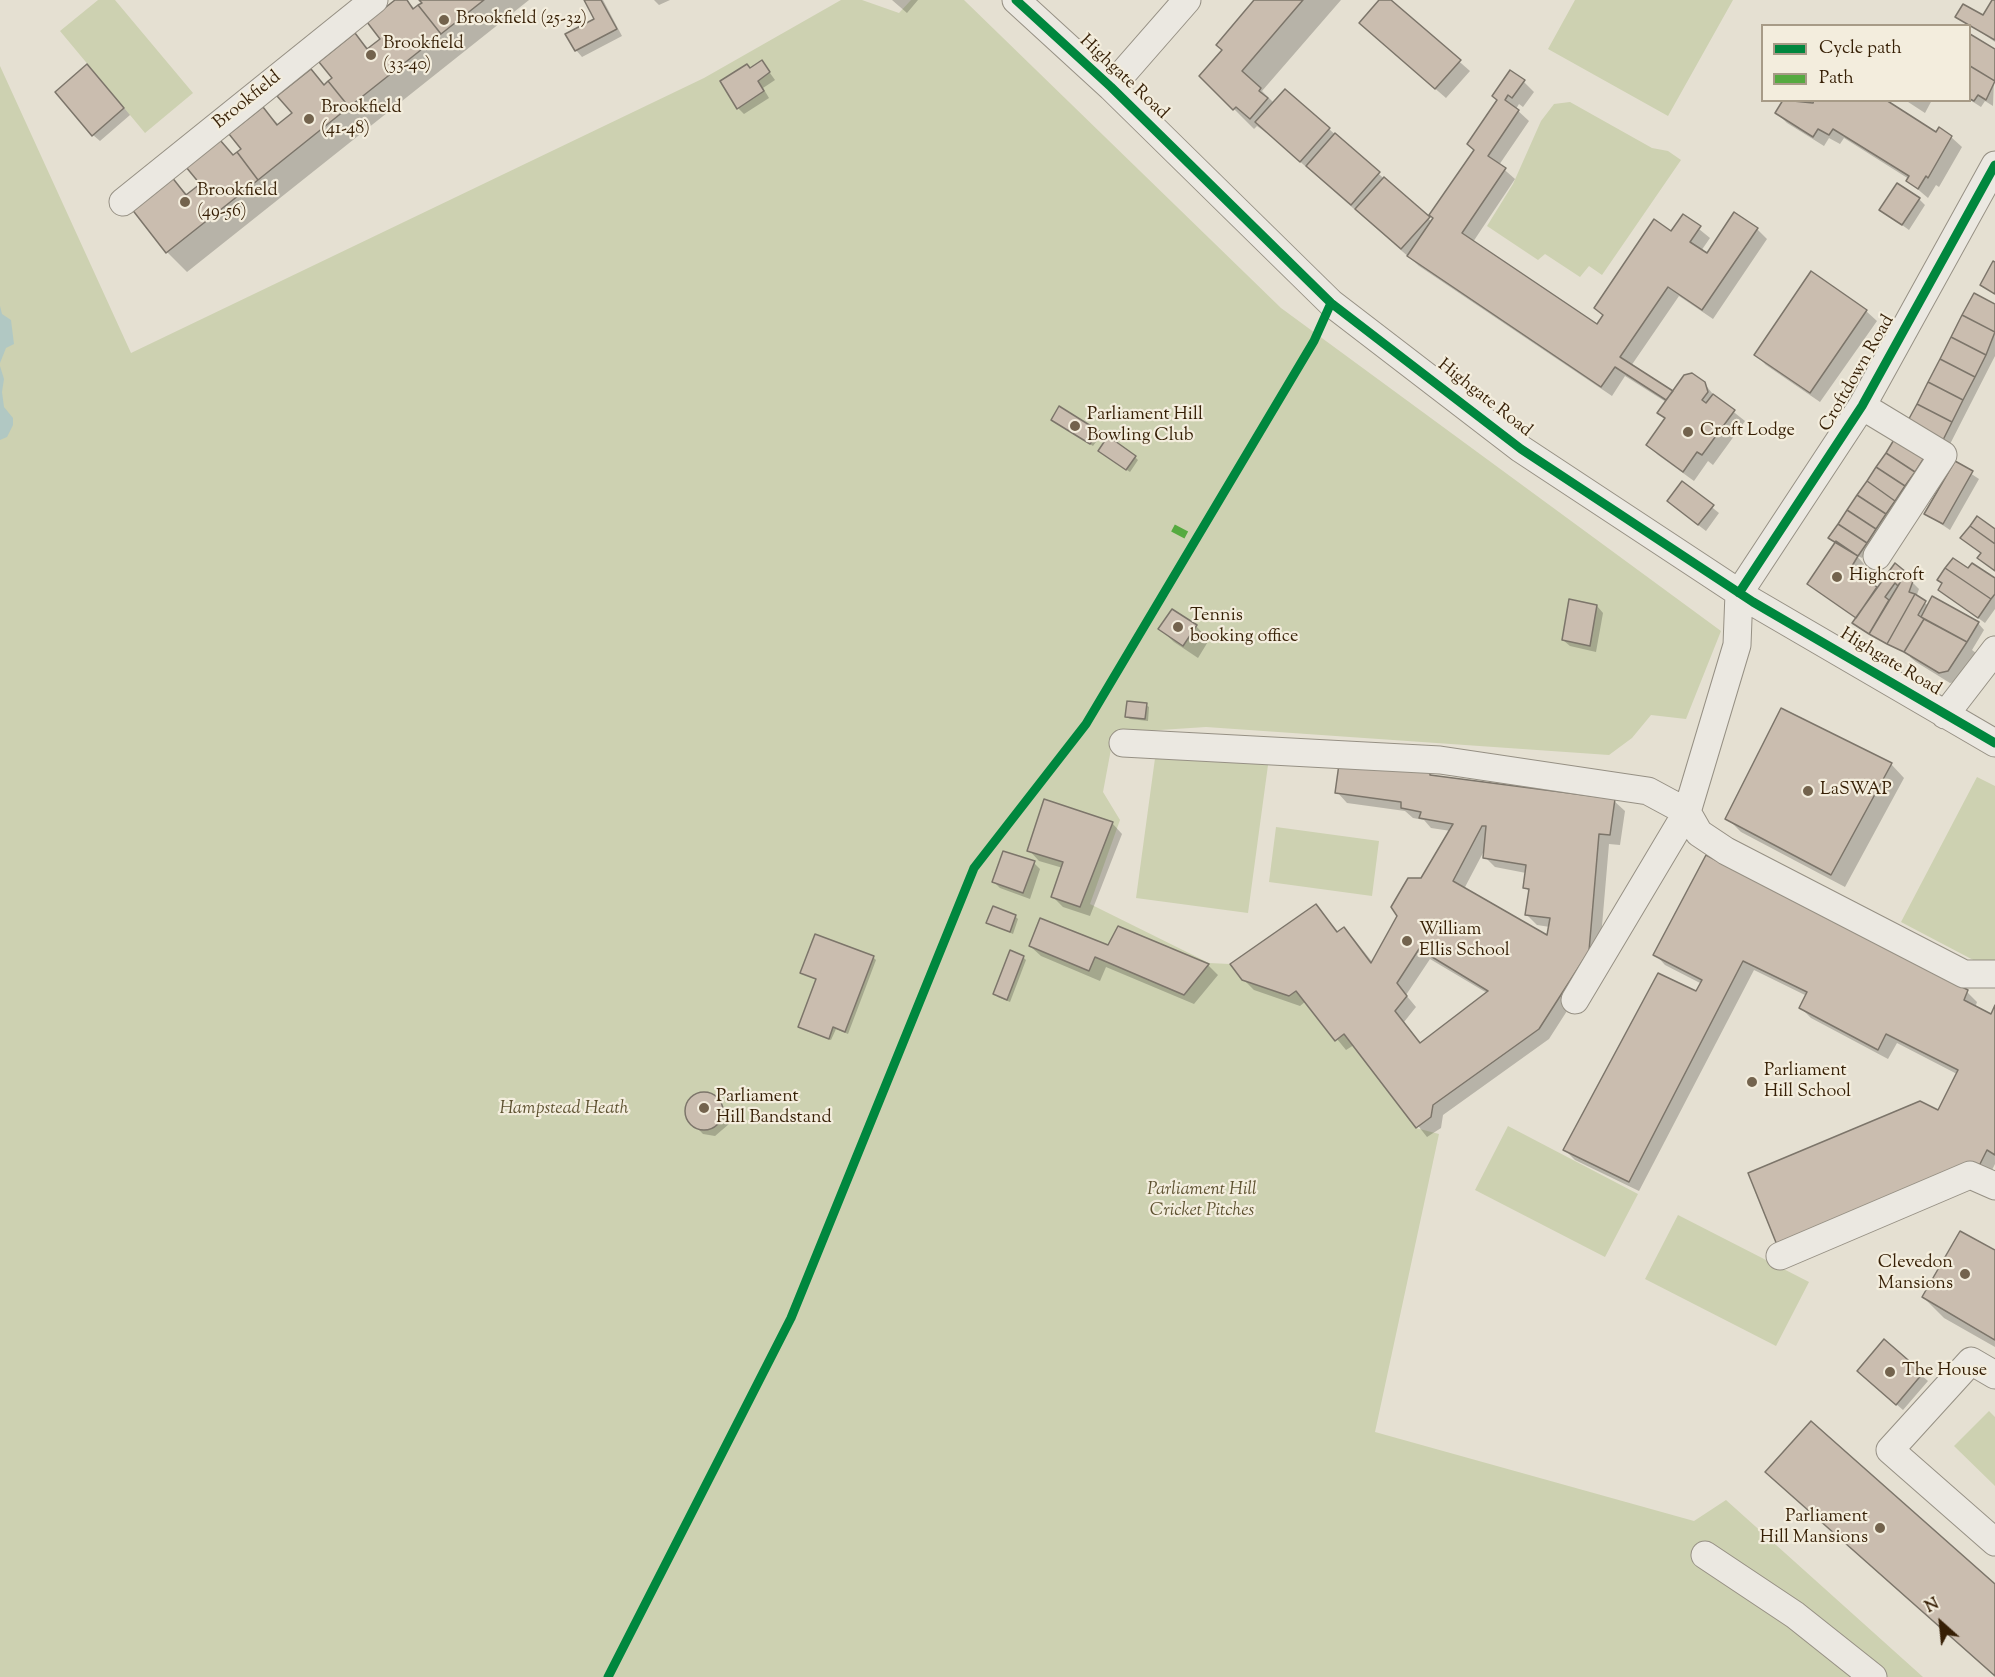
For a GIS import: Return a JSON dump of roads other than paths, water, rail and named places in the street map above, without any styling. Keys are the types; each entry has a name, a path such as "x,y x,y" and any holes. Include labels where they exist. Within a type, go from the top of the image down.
{"street":[{"name":"Brookfield","path":"123,202 374,0"},
{"name":"Highgate Road","path":"1016,0 1111,87 1331,303 1521,449 1739,593 1995,743"},
{"path":"1111,87 1187,0"},
{"name":"Croftdown Road","path":"1739,593 1862,406 1995,165"},
{"path":"1862,406 1943,455 1877,556"},
{"path":"1575,1000 1687,812 1737,645 1739,593"},
{"path":"1945,715 1995,650"},
{"path":"1123,743 1440,760 1648,791 1687,812 1699,833 1726,851 1964,974 1995,975"},
{"path":"1780,1256 1970,1175 1995,1186"},
{"path":"1995,1375 1971,1361 1890,1450 1995,1542"},
{"path":"1705,1555 1795,1615 1872,1677"}],"water":[{"path":"0,306 2,314 11,320 14,344 6,348 0,363"},
{"path":"0,366 4,379 2,392 4,407 13,418 13,425 7,437 0,440"}],"place":[{"name":"Brookfield (25-32)","path":"444,20"},
{"name":"Brookfield (33-40)","path":"371,55"},
{"name":"Brookfield (41-48)","path":"309,119"},
{"name":"Brookfield (49-56)","path":"185,202"},
{"name":"Parliament Hill Bowling Club","path":"1075,426"},
{"name":"Croft Lodge","path":"1688,432"},
{"name":"Highcroft","path":"1837,577"},
{"name":"Tennis booking office","path":"1178,627"},
{"name":"LaSWAP","path":"1808,791"},
{"name":"William Ellis School","path":"1407,941"},
{"name":"Parliament Hill School","path":"1752,1082"},
{"name":"Parliament Hill Bandstand","path":"704,1108"},
{"name":"Clevedon Mansions","path":"1965,1274"},
{"name":"The House","path":"1890,1372"},
{"name":"Parliament Hill Mansions","path":"1880,1528"}],"park label":[{"name":"Hampstead Heath","path":"564,1110"},
{"name":"Parliament Hill Cricket Pitches","path":"1202,1201"}]}
